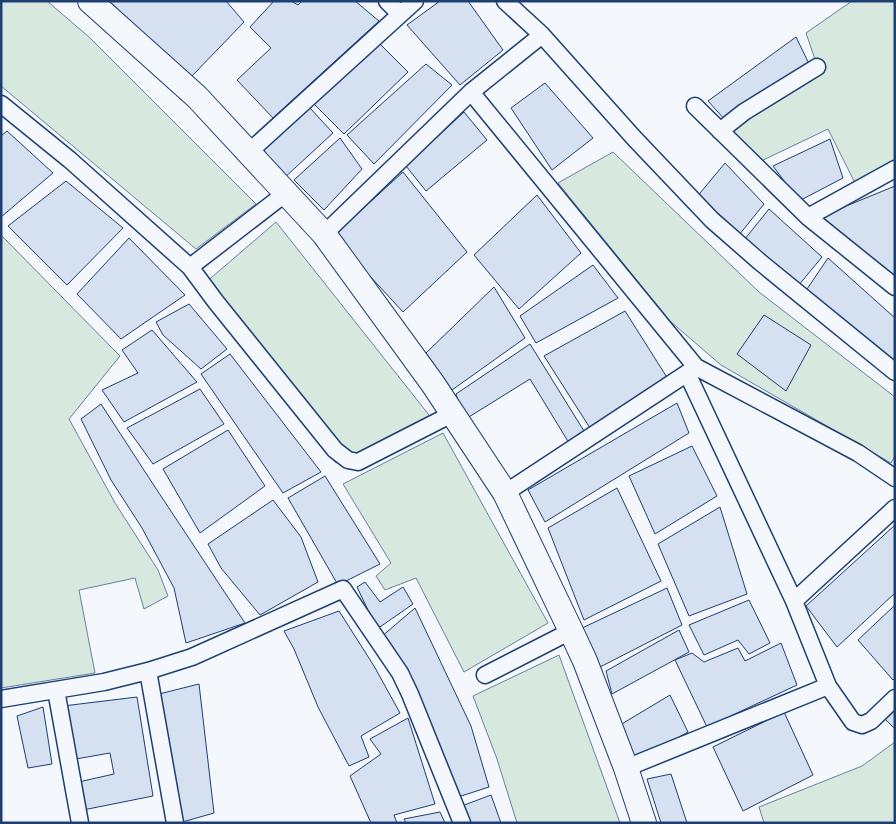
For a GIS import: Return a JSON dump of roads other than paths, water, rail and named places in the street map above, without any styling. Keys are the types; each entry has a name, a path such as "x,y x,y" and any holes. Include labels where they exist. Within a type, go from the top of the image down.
{"street":[{"path":"90,1 197,97 324,234 433,384 505,493 585,660 626,768 644,823"},
{"path":"387,1 400,14"},
{"path":"249,152 415,1"},
{"path":"505,1 542,35 634,138 712,220 760,262 895,372"},
{"path":"324,234 471,92 542,35"},
{"path":"720,131 744,112 817,67"},
{"path":"471,92 692,370 794,601 828,686 853,722 862,725 871,721 895,698"},
{"path":"695,106 808,217 895,287"},
{"path":"3,110 70,160 190,267 335,450 348,460 358,462 452,414"},
{"path":"808,217 895,169"},
{"path":"190,267 286,193"},
{"path":"692,370 858,453 895,478"},
{"path":"505,493 692,370"},
{"path":"794,601 895,508"},
{"path":"1,699 104,682 192,657 343,589 400,673 462,823"},
{"path":"485,675 571,631"},
{"path":"148,671 175,823"},
{"path":"626,768 828,686"},
{"path":"56,690 80,823"}]}
